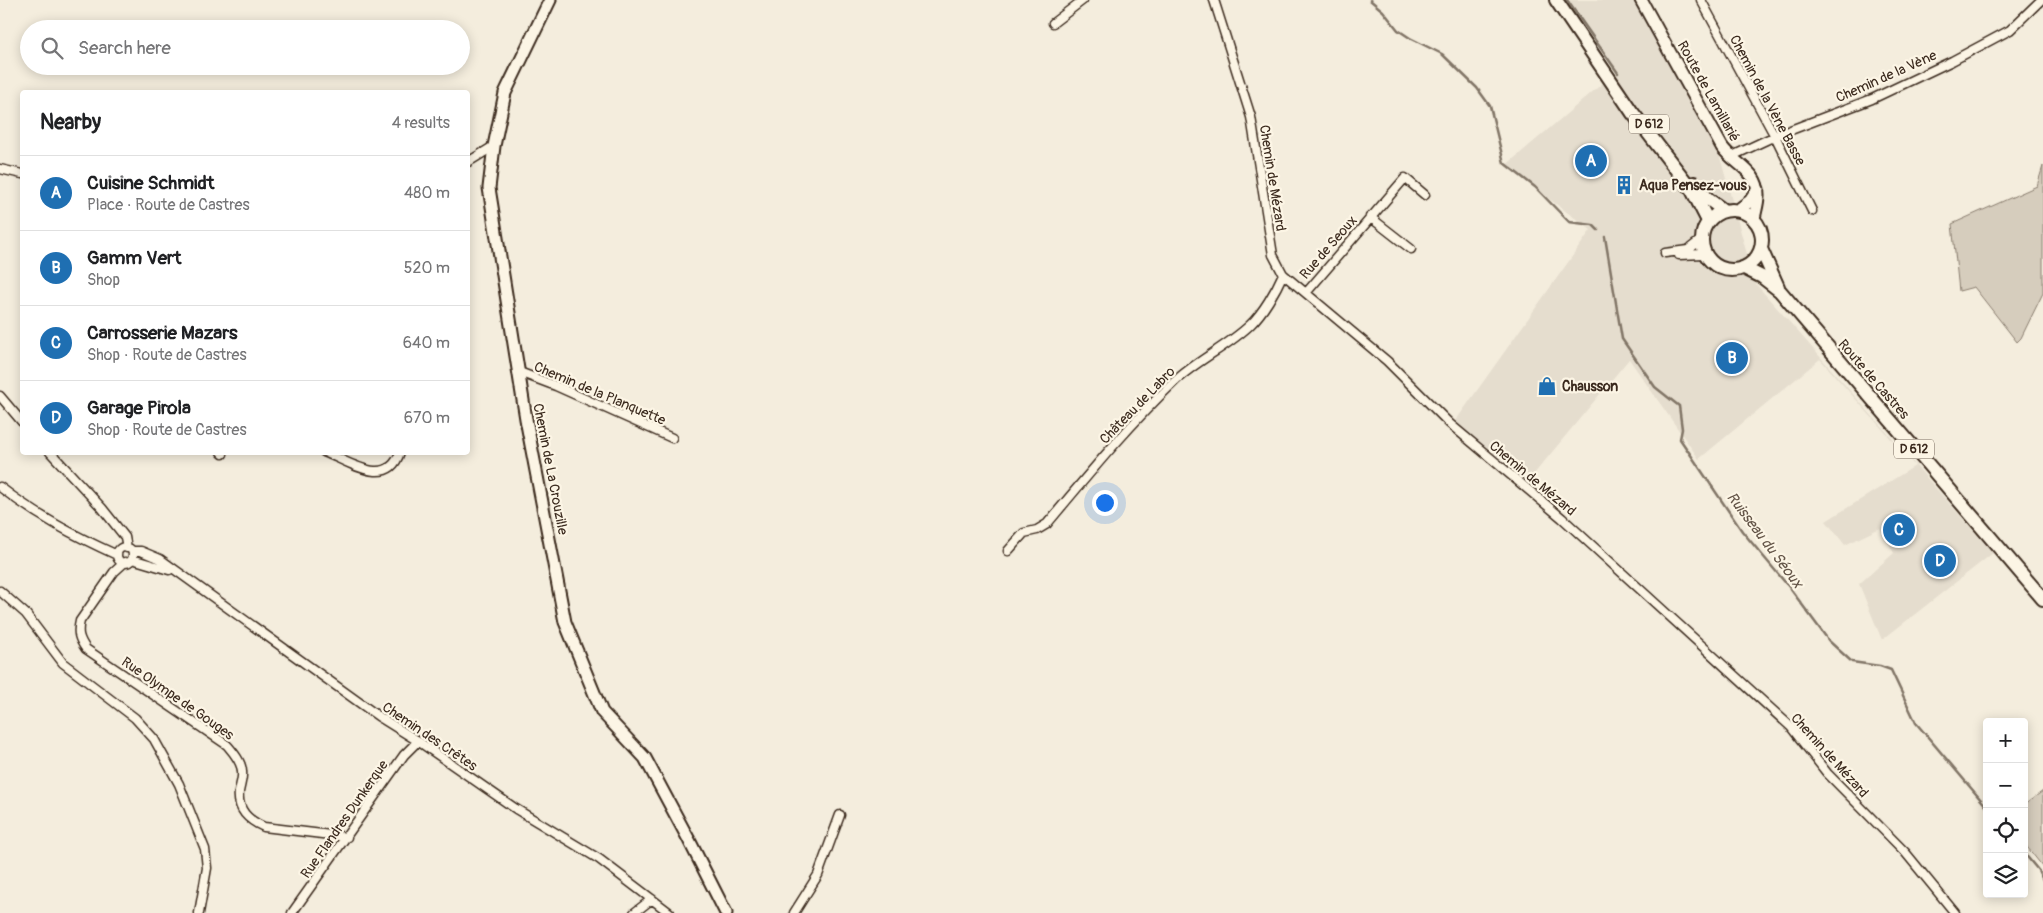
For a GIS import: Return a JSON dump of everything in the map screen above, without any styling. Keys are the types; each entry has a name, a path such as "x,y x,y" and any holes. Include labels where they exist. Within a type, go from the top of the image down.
{"main road":[{"name":"D 612","path":"1556,0 1642,125 1692,190 1708,221"},
{"name":"D 612","path":"1611,79 1697,187 1708,199 1724,210"},
{"path":"1724,210 1738,210 1754,219 1762,234 1761,249 1752,263 1744,268 1735,270 1717,267 1704,254 1702,239 1708,221 1724,210"},
{"name":"Route de Castres","path":"1761,249 1780,291"},
{"name":"Route de Castres","path":"1744,268 1762,277 1780,291 2043,599"}],"street":[{"name":"Chemin de La Crouzille","path":"550,0 505,93 494,146 489,188 518,372 565,622 602,712 645,758 726,913"},
{"path":"1053,23 1083,0"},
{"name":"Chemin de Mézard","path":"1214,0 1251,117 1273,255 1283,274 1387,361 1450,424 1562,518 1791,727 1827,772 1905,852 1956,913"},
{"name":"Route de Lamillarié","path":"1641,0 1709,124 1730,157 1753,175 1758,189"},
{"name":"Chemin de la Vène Basse","path":"1701,0 1775,136 1812,211"},
{"name":"Chemin de la Vène","path":"1730,157 1775,136 1872,99 1978,47 2010,30 2041,0"},
{"path":"470,161 494,146"},
{"path":"0,169 20,174"},
{"name":"Rue de Seoux","path":"1306,293 1405,178 1425,195"},
{"path":"1738,210 1750,201 1758,189"},
{"path":"1754,219 1758,189"},
{"name":"Rue de Seoux","path":"1370,217 1411,249"},
{"path":"1702,239 1688,250 1665,253 1696,256 1704,254"},
{"name":"Château de Labro","path":"1008,552 1024,533 1037,530 1047,524 1153,402 1177,380 1252,324 1277,287 1283,274"},
{"name":"Chemin de la Planquette","path":"518,372 556,386 672,438"},
{"path":"0,396 20,420"},
{"path":"53,455 125,537 124,555"},
{"path":"332,455 374,472 387,470 397,462 399,455"},
{"name":"Chemin des Crêtes","path":"0,487 32,511 70,534 99,547 124,555 141,551 160,559 378,716 418,740 516,810 599,859 670,913"},
{"name":"Rue Olympe de Gouges","path":"124,555 112,576 80,621 78,629 79,639 86,649 227,745 236,757 242,772 239,804 244,814 252,822 264,827 347,837"},
{"path":"0,591 26,614 63,663 135,718 154,739 179,784 205,848 207,868 199,913"},
{"name":"Rue Flandres Dunkerque","path":"292,913 404,755 418,740"},
{"path":"794,913 818,875 840,815"},
{"path":"634,913 652,900"}],"shaded area":[{"path":"1568,0 1637,0 1718,150 1755,283 1993,553 1882,640 1859,584 1894,553 1880,528 1845,545 1826,521 1915,466 1820,359 1699,459 1629,359 1529,480 1454,423 1591,230 1505,166 1616,72"},
{"path":"2043,166 2043,293 2021,338 2017,342 1974,287 1959,291 1952,224 2037,186"},
{"path":"2043,791 2043,867 2028,848 2028,802"}],"waterway":[{"name":"Ruisseau du Séoux","path":"1370,0 1383,11 1398,30 1442,54 1477,88 1490,106 1504,163 1535,187 1569,222 1593,225 1598,230"},
{"path":"1567,0 1618,73"},
{"name":"Ruisseau du Séoux","path":"1605,237 1622,339 1655,387 1679,406 1682,429 1680,439 1742,531 1789,587 1829,641 1852,662 1880,666 1891,670 1916,723 1983,802"},
{"name":"Ruisseau du Séoux","path":"2028,858 2043,880"}],"place":[{"name":"Cuisine Schmidt","path":"1591,161"},
{"name":"Aqua Pensez-vous","path":"1624,185"},
{"name":"Gamm Vert","path":"1732,358"},
{"name":"Chausson","path":"1547,386"},
{"name":"Carrosserie Mazars","path":"1899,530"},
{"name":"Garage Pirola","path":"1940,561"}]}
